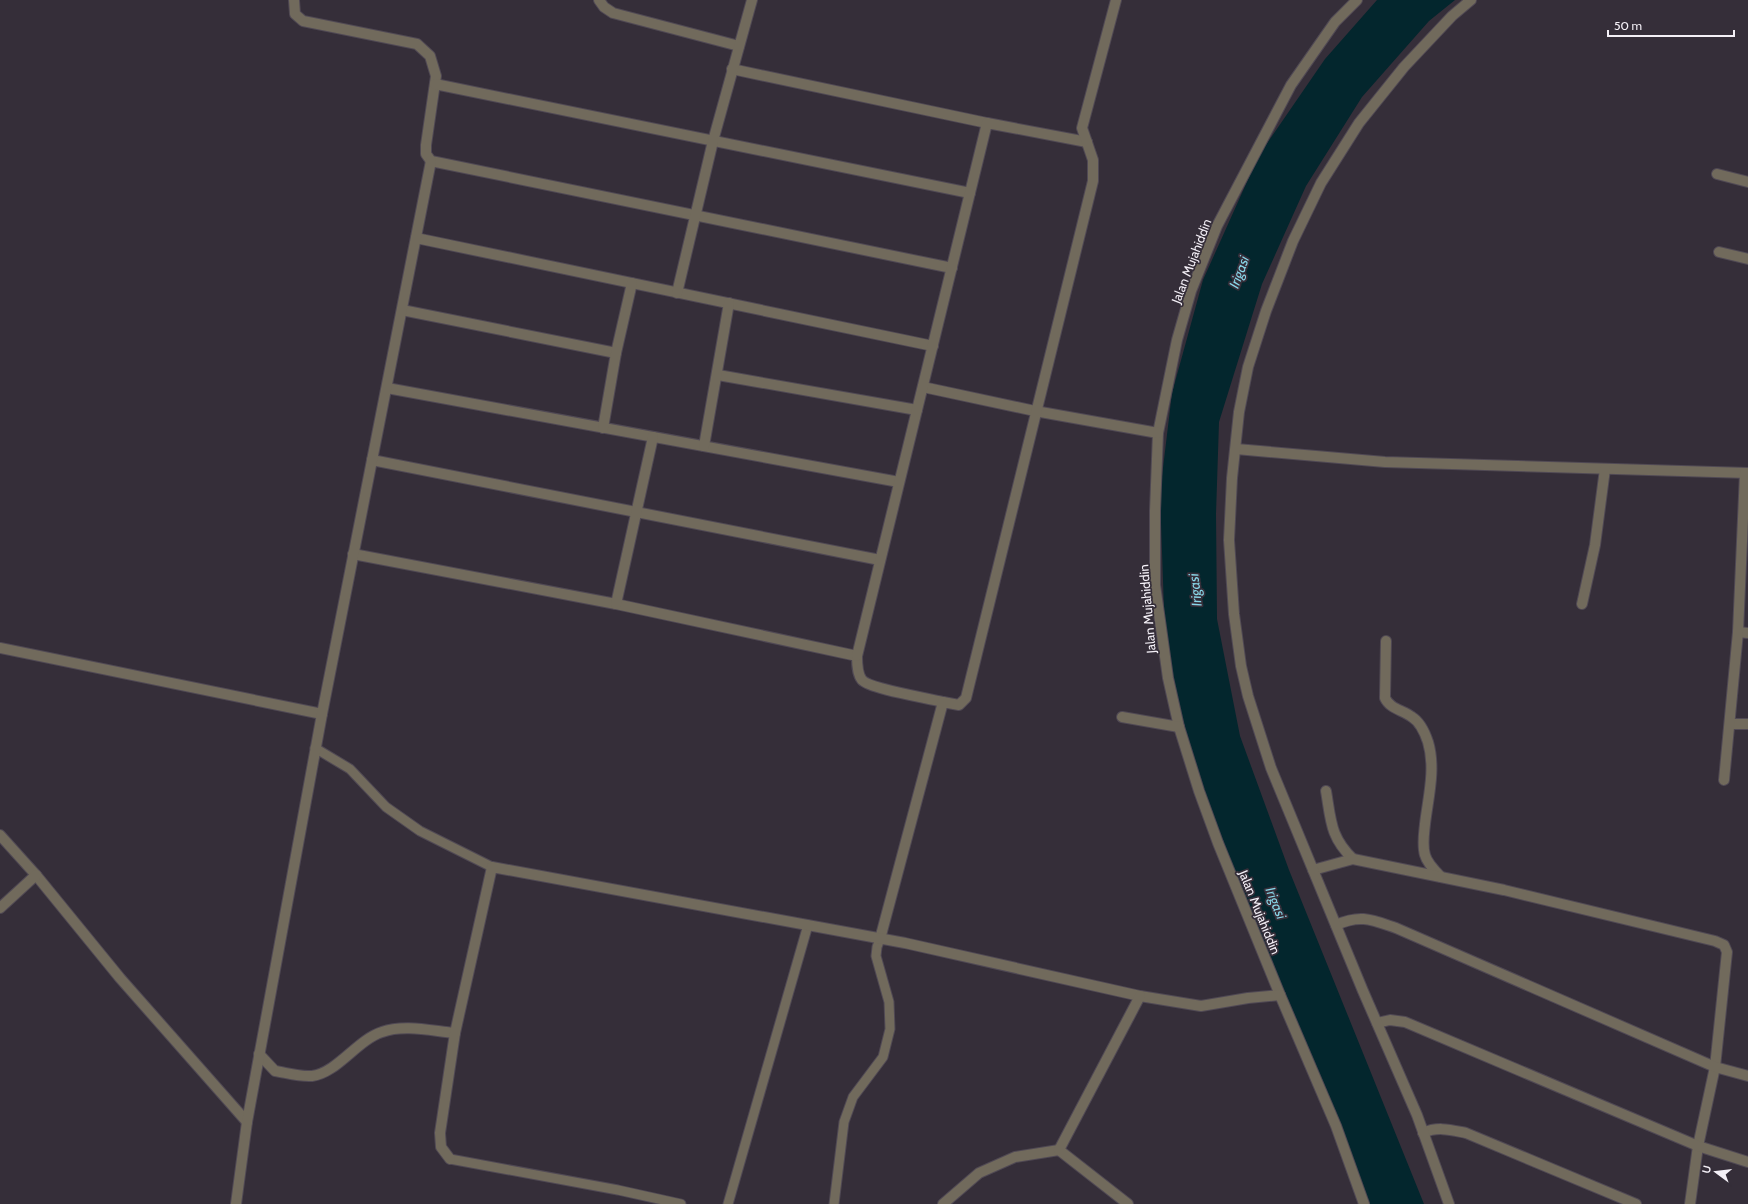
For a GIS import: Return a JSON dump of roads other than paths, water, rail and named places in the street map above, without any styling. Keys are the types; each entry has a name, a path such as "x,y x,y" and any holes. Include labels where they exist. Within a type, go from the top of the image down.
{"street":[{"path":"294,0 294,14 303,21 417,44 430,56 434,64 436,76 426,145 426,154 431,161 952,268"},
{"path":"599,0 604,7 613,13 739,46"},
{"path":"677,292 713,141 752,0"},
{"path":"987,123 857,656 857,668 861,679 864,682 881,688 958,706 966,698 1035,411 1093,181 1093,160 1082,128 1116,0"},
{"name":"Jalan Mujahiddin","path":"1357,0 1335,22 1291,85 1217,226 1191,291 1177,340 1158,433 1155,511 1155,585 1168,678 1179,726 1218,843 1280,995 1336,1126 1364,1204"},
{"path":"1449,1204 1423,1132 1313,870 1272,768 1248,696 1241,666 1234,614 1229,540 1232,478 1240,412 1248,367 1266,311 1292,241 1321,183 1359,123 1404,67 1452,16 1471,0"},
{"path":"732,69 987,123 1087,142"},
{"path":"435,84 970,192"},
{"path":"236,1204 247,1122 315,748 431,161"},
{"path":"1717,174 1748,182"},
{"path":"416,238 933,346"},
{"path":"1719,252 1748,259"},
{"path":"603,428 616,353 632,283"},
{"path":"704,446 718,375 729,303"},
{"path":"402,310 616,353"},
{"path":"718,375 917,410"},
{"path":"923,387 1035,411 1158,433"},
{"path":"387,388 899,482"},
{"path":"616,604 653,437"},
{"path":"1236,449 1385,462 1747,473 1743,633 1730,724 1724,780"},
{"path":"372,460 880,560"},
{"path":"1582,604 1595,545 1605,469"},
{"path":"353,554 616,604 857,656"},
{"path":"1386,641 1385,698 1392,707 1412,717 1419,723 1428,742 1431,756 1431,776 1424,836 1424,849 1425,856 1441,877"},
{"path":"0,648 322,714"},
{"path":"880,939 942,702"},
{"path":"1122,717 1179,726"},
{"path":"1730,724 1748,724"},
{"path":"1326,791 1333,831 1338,842 1353,858"},
{"path":"0,835 36,875 120,978 247,1122"},
{"path":"1313,870 1353,858 1504,890 1721,942 1726,948 1727,952 1715,1067 1698,1146 1690,1204"},
{"path":"450,1159 441,1148 440,1133 455,1033 492,867 880,939 1140,996 1200,1006 1248,998 1280,995"},
{"path":"0,908 36,875"},
{"path":"1336,925 1349,919 1361,918 1396,928 1715,1067 1748,1076"},
{"path":"1059,1150 1140,996"},
{"path":"1377,1023 1390,1020 1406,1022 1698,1146 1748,1162"},
{"path":"259,1054 275,1071 312,1076 322,1073 371,1037 382,1031 407,1028 455,1033"},
{"path":"1423,1132 1433,1128 1443,1128 1466,1134 1636,1204"},
{"path":"943,1204 979,1173 1015,1157 1059,1150 1128,1204"}],"lane":[{"path":"315,748 350,769 386,807 420,831 492,867"},
{"path":"728,1204 808,926"},
{"path":"834,1204 844,1122 853,1097 883,1057 890,1029 889,1002 876,956 876,947 880,939"},
{"path":"450,1159 618,1190 681,1204"}],"water":[{"name":"Irigasi","path":"1377,0 1455,0 1429,21 1362,97 1306,186 1262,284 1219,422 1216,514 1217,619 1240,736 1289,870 1424,1204 1370,1204 1220,840 1184,734 1165,638 1160,493 1172,393 1203,280 1259,155 1325,59"}]}
